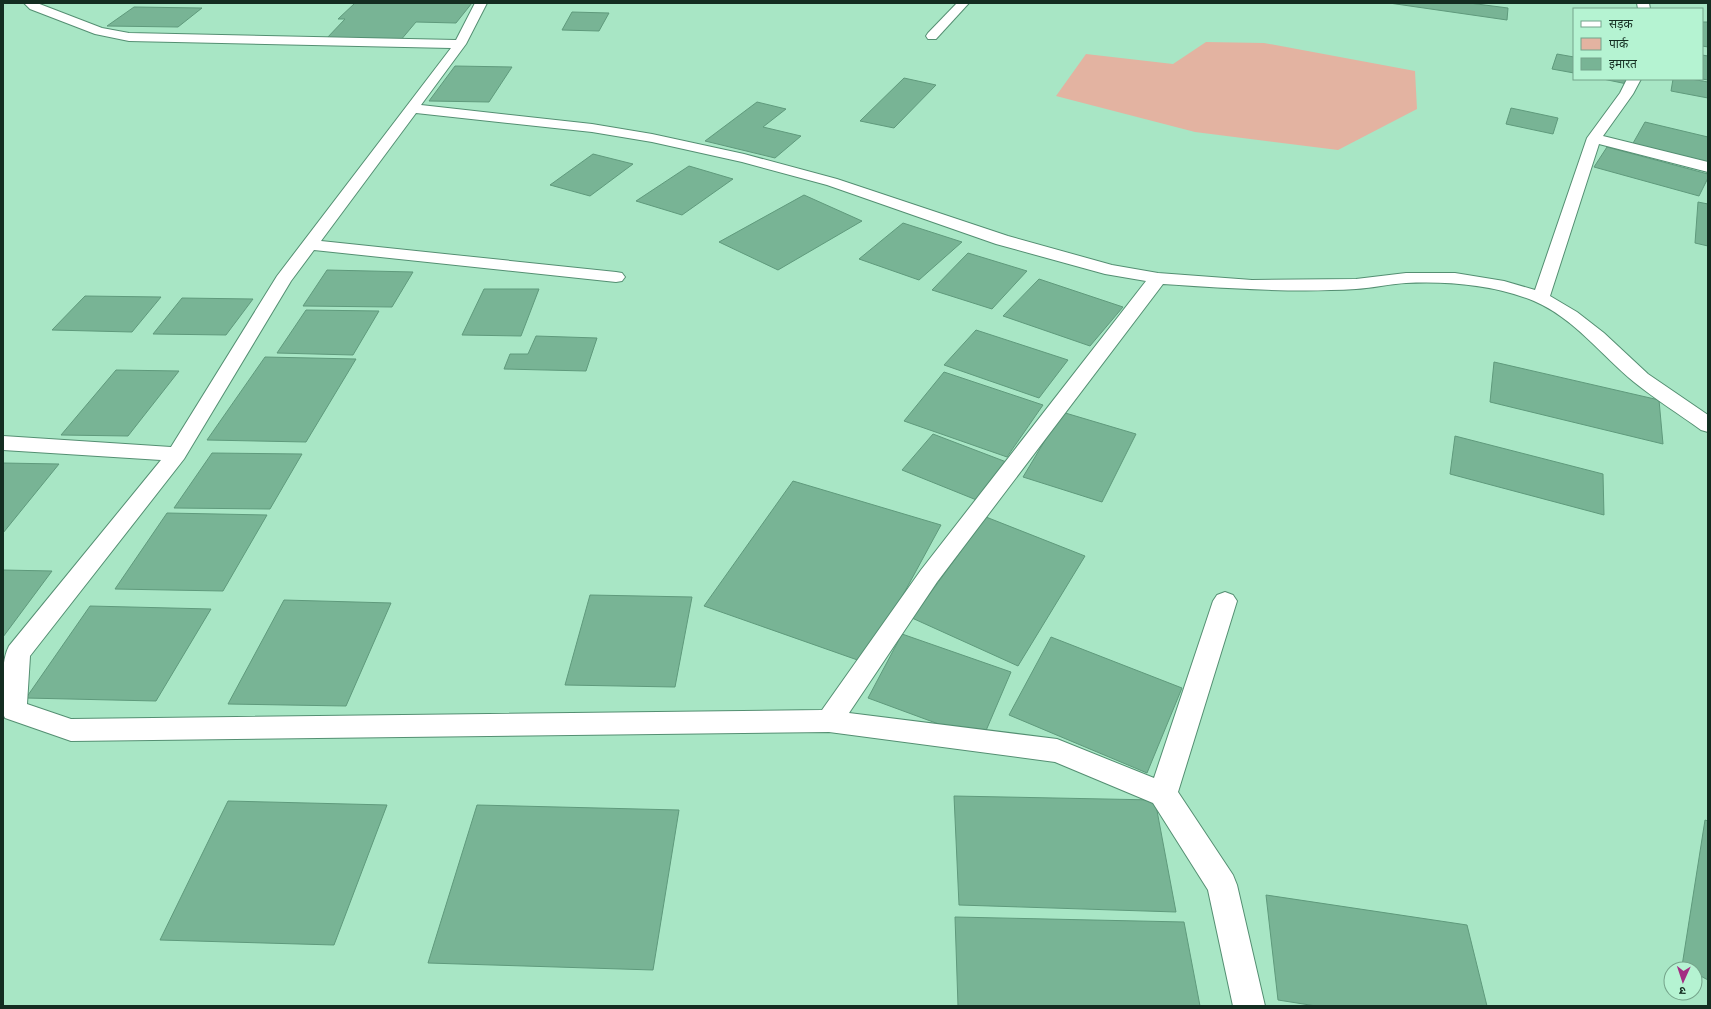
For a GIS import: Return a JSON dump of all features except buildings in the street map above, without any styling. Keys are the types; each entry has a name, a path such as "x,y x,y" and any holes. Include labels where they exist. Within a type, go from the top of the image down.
{"street":[{"path":"30,3 34,7 99,31 129,37 460,44"},
{"path":"481,3 460,44 283,280 178,454 18,653 14,710 71,730 829,720 1058,751 1163,794 1222,885 1249,1006"},
{"path":"932,36 963,3"},
{"path":"1541,298 1594,138 1626,94 1633,80"},
{"path":"412,108 592,128 652,138 744,158 832,182 1009,242 1111,270 1158,278 1252,285 1356,284 1406,278 1455,278 1504,286 1541,298 1571,316 1597,337 1641,378 1708,425"},
{"path":"1594,138 1708,167"},
{"path":"309,245 616,277"},
{"path":"829,720 929,576 1158,278"},
{"path":"3,443 178,454"},
{"path":"1163,794 1225,601"}],"green space":[{"path":"1206,42 1264,43 1415,71 1417,109 1338,150 1195,132 1056,96 1086,54 1173,64"}]}
